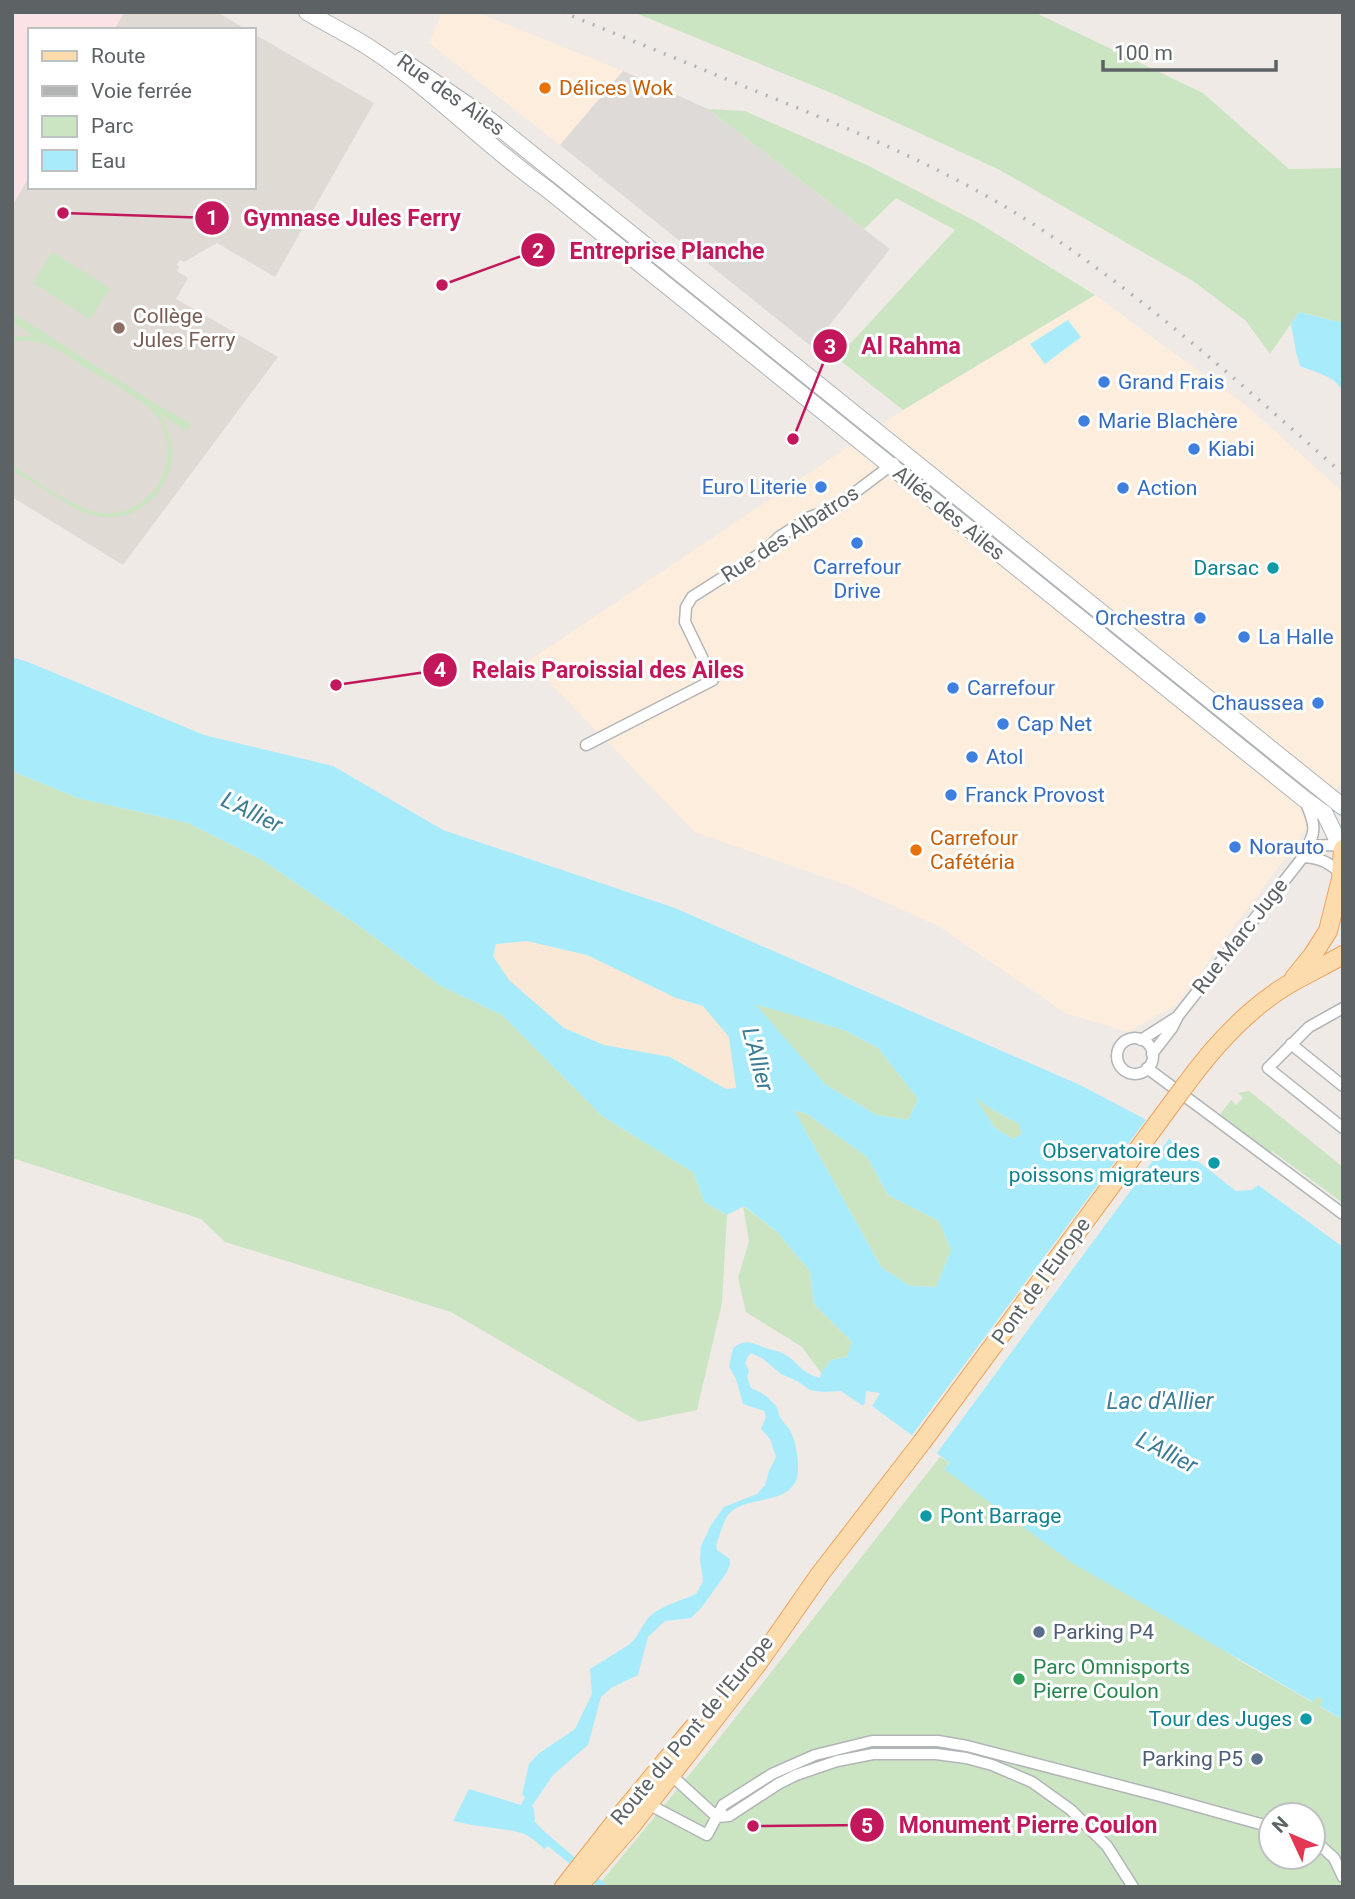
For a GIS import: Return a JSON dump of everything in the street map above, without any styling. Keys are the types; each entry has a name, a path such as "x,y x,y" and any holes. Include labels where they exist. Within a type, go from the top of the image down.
{"main road":[{"name":"Rue des Ailes","path":"307,12 373,50 430,93 517,168 547,189"},
{"name":"Rue des Ailes","path":"323,12 437,82 491,121 572,187"},
{"name":"Allée des Ailes","path":"572,187 1343,807"},
{"name":"Allée des Ailes","path":"547,189 1325,814 1343,847"},
{"path":"1287,985 1312,956 1328,931 1342,876 1343,847"},
{"path":"1287,985 1343,956"},
{"path":"1287,985 1343,962"},
{"name":"Pont de l'Europe","path":"922,1442 1206,1056 1230,1031 1287,985"},
{"name":"Route du Pont de l'Europe","path":"578,1887 648,1804 672,1754 820,1574 922,1442"},
{"name":"Route du Pont de l'Europe","path":"564,1887 758,1663 820,1574"}],"street":[{"name":"Rue des Albatros","path":"586,745 713,680 685,622 686,607 692,597 766,550 779,537 810,517 833,509 905,454"},
{"path":"1303,798 1315,828 1308,846 1343,847"},
{"name":"Rue Marc Juge","path":"1152,1054 1178,1016 1303,857 1308,846"},
{"name":"Rue Marc Juge","path":"1303,857 1318,858 1329,863 1342,876"},
{"path":"1343,1008 1309,1027 1268,1068 1343,1128"},
{"name":"Rue Marc Juge","path":"1141,1040 1178,1016"},
{"path":"1131,1038 1149,1045 1152,1054 1147,1068 1137,1074 1126,1072 1117,1058 1122,1043 1131,1038"},
{"path":"1291,1044 1343,1086"},
{"path":"1147,1068 1343,1214"},
{"path":"648,1804 707,1835 723,1805 792,1764 815,1755 872,1741 938,1741 998,1754 1257,1823"},
{"path":"658,1780 717,1817 729,1816 796,1775 837,1761 873,1754 936,1754 966,1758 992,1765 1032,1782 1071,1810 1107,1846 1133,1887"},
{"path":"1327,1852 1334,1858 1343,1877"}],"shaded area":[{"path":"12,12 124,12 115,28 28,28 28,178 12,206"},
{"path":"124,12 217,12 244,28 115,28"},
{"path":"442,12 476,12 623,71 560,145 429,43"},
{"name":"Collège Jules Ferry","path":"256,35 374,103 275,277 217,243 184,262 180,260 177,265 177,271 188,278 176,299 278,357 123,565 12,497 12,206 28,178 28,189 256,189"},
{"path":"623,71 708,109 890,249 812,347 560,145"},
{"path":"1095,295 1249,408 1343,492 1343,780 1177,1004 1128,1032 1065,1013 940,927 849,886 695,832 528,661 903,410"}],"green space":[{"path":"633,12 1034,12 1203,93 1289,169 1343,168 1343,323 1299,312 1270,354 1246,321 1193,281 998,169 836,95"},
{"path":"708,109 745,111 865,164 977,222 1095,295 903,410 837,358 955,230 896,198 864,229"},
{"path":"52,252 110,288 90,319 33,283"},
{"path":"16,315 191,424 187,431 161,415 171,440 170,468 158,492 138,510 112,517 89,514 76,509 12,470 12,465 56,494 91,511 119,512 148,497 165,469 168,453 160,421 136,398 51,347 33,341 12,342 12,337 33,336 12,322"},
{"path":"12,771 78,798 188,823 262,860 441,986 502,1015 602,1116 694,1173 704,1202 727,1215 722,1303 697,1410 639,1422 451,1312 225,1242 201,1219 12,1158"},
{"path":"753,1003 844,1030 878,1048 918,1099 908,1120 877,1115 826,1085"},
{"path":"1249,1091 1343,1167 1343,1203 1219,1116 1231,1100 1236,1105 1243,1098 1238,1093"},
{"path":"973,1096 1019,1124 1022,1134 1013,1139 995,1128"},
{"path":"794,1110 807,1114 867,1157 888,1195 939,1221 951,1250 936,1287 910,1286 881,1267"},
{"path":"743,1206 776,1231 810,1271 814,1304 852,1342 847,1357 831,1360 821,1373 802,1347 746,1312 738,1278 749,1241"},
{"name":"Parc Omnisports Pierre Coulon","path":"940,1457 950,1463 944,1469 1242,1662 1312,1702 1317,1696 1323,1701 1320,1707 1343,1720 1343,1887 597,1887 717,1741"}],"sand":[{"path":"527,941 587,955 676,998 703,1006 729,1037 736,1089 726,1089 670,1057 604,1045 564,1028 509,980 493,956 496,944"}],"water":[{"path":"1299,312 1343,323 1343,394 1331,379 1300,366 1291,324"},
{"path":"1068,320 1081,337 1045,364 1030,344"},
{"path":"12,657 204,735 333,766 443,830 675,908 1080,1085 1143,1118 1236,1191 1252,1190 1258,1185 1343,1247 1343,1720 1320,1706 1323,1701 1317,1696 1313,1702 1074,1564 944,1469 950,1463 872,1406 880,1393 866,1391 863,1406 841,1391 810,1390 751,1353 745,1363 751,1388 766,1396 775,1405 792,1435 798,1464 795,1483 781,1495 743,1505 728,1515 716,1545 717,1550 730,1559 727,1572 691,1618 665,1621 648,1637 638,1675 611,1688 601,1697 588,1745 553,1775 532,1806 535,1822 609,1887 598,1887 548,1846 544,1849 524,1834 453,1821 469,1789 521,1805 525,1797 522,1795 529,1764 538,1754 575,1729 592,1694 590,1669 630,1644 655,1612 696,1594 703,1581 701,1546 711,1525 724,1507 757,1494 765,1485 776,1457 770,1439 761,1429 766,1417 764,1411 743,1404 736,1379 729,1367 733,1348 748,1342 779,1352 806,1372 820,1378 831,1360 847,1357 852,1342 814,1304 810,1271 776,1231 744,1206 727,1215 704,1202 694,1173 602,1116 502,1015 441,986 262,860 188,823 78,798 12,771","holes":["527,941 587,955 676,998 703,1006 729,1037 736,1088 726,1089 670,1057 604,1045 564,1028 509,980 493,956 496,944","755,1004 844,1030 878,1048 918,1099 908,1120 877,1115 826,1085","975,1098 1019,1124 1022,1134 1013,1139 995,1128","794,1110 807,1114 867,1157 888,1195 939,1221 951,1250 936,1287 910,1286 881,1267"]}],"pier":[{"path":"1148,1117 1171,1136 937,1453 912,1435"}],"railway":[{"path":"562,12 869,138 999,203 1072,250 1152,310 1343,474"}],"place":[{"name":"Délices Wok","path":"545,88"},
{"name":"Gymnase Jules Ferry","path":"63,213"},
{"name":"Entreprise Planche","path":"442,285"},
{"name":"Collège Jules Ferry","path":"119,328"},
{"name":"Grand Frais","path":"1104,382"},
{"name":"Marie Blachère","path":"1084,421"},
{"name":"Al Rahma","path":"793,439"},
{"name":"Kiabi","path":"1194,449"},
{"name":"Euro Literie","path":"821,487"},
{"name":"Action","path":"1123,488"},
{"name":"Carrefour Drive","path":"857,543"},
{"name":"Darsac","path":"1273,568"},
{"name":"Orchestra","path":"1200,618"},
{"name":"La Halle","path":"1244,637"},
{"name":"Relais Paroissial des Ailes","path":"336,685"},
{"name":"Carrefour","path":"953,688"},
{"name":"Chaussea","path":"1318,703"},
{"name":"Cap Net","path":"1003,724"},
{"name":"Atol","path":"972,757"},
{"name":"Franck Provost","path":"951,795"},
{"name":"Norauto","path":"1235,847"},
{"name":"Carrefour Cafétéria","path":"916,850"},
{"name":"Observatoire des poissons migrateurs","path":"1214,1163"},
{"name":"Pont Barrage","path":"926,1516"},
{"name":"Parking P4","path":"1039,1632"},
{"name":"Parc Omnisports Pierre Coulon","path":"1019,1679"},
{"name":"Tour des Juges","path":"1306,1719"},
{"name":"Parking P5","path":"1257,1759"},
{"name":"Monument Pierre Coulon","path":"753,1826"}],"water label":[{"name":"L'Allier","path":"252,812"},
{"name":"L'Allier","path":"758,1059"},
{"name":"Lac d'Allier","path":"1160,1401"},
{"name":"L'Allier","path":"1167,1452"}]}
